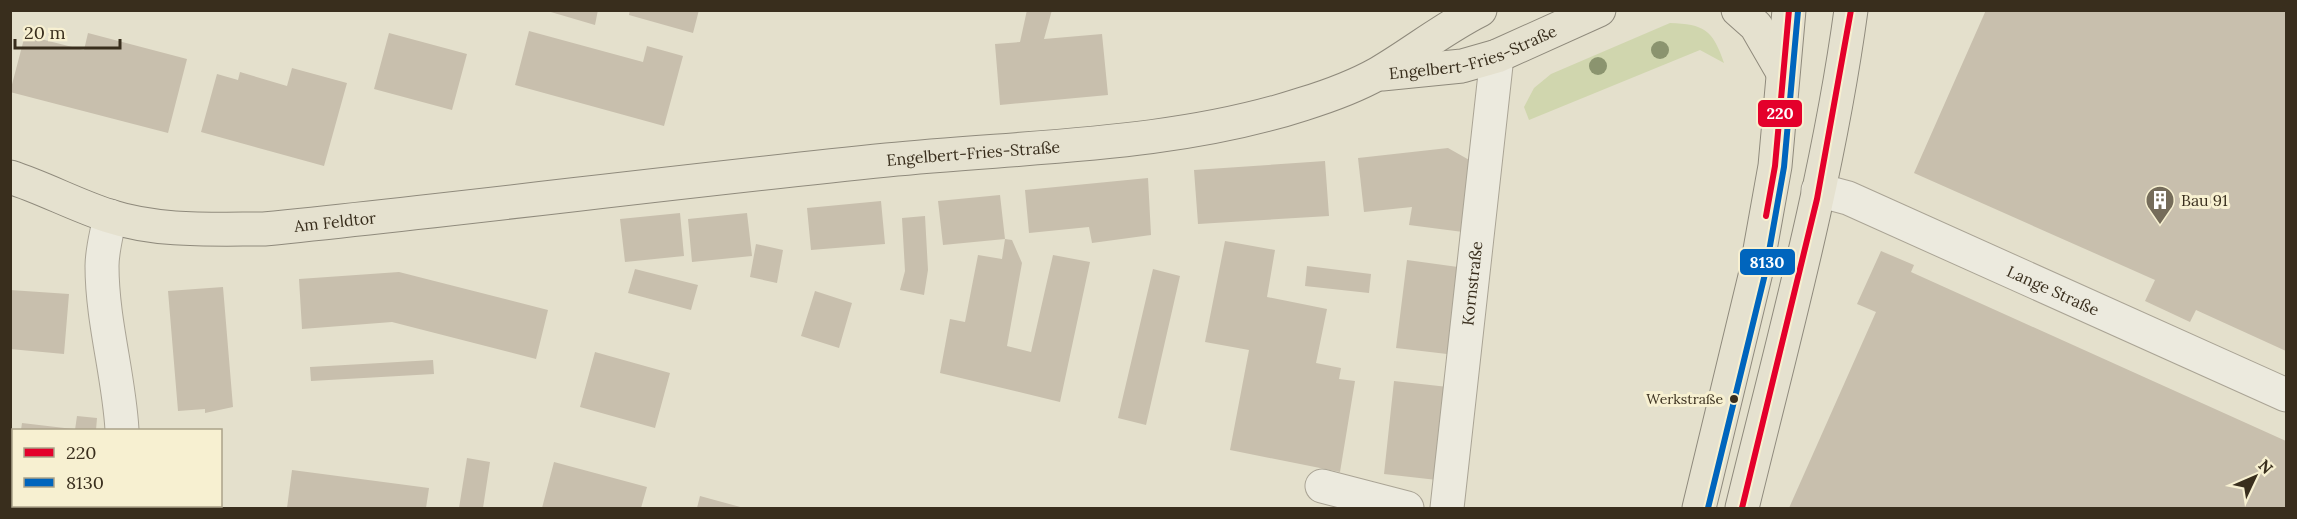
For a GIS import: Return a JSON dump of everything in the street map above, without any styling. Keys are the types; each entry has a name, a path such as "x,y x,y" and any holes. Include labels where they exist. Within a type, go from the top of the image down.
{"main road":[{"name":"Engelbert-Fries-Straße","path":"562,195 812,167 1166,134 1302,104 1377,74 1480,10"},
{"name":"Engelbert-Fries-Straße","path":"1377,74 1462,66 1497,56 1599,10"},
{"path":"1738,10 1756,26 1782,72"},
{"path":"1699,508 1756,272 1776,166 1782,72 1789,10"},
{"path":"1742,508 1818,190 1845,57 1851,10"},
{"name":"Am Feldtor","path":"10,177 110,216 173,228 264,229 562,195"}],"street":[{"name":"Kornstraße","path":"1447,508 1497,56"},
{"name":"Lange Straße","path":"1818,190 1848,198 1876,210 2286,394"},
{"path":"110,216 102,265 106,315 120,394 122,429"},
{"path":"1322,486 1407,508"}],"green space":[{"path":"1670,23 1691,25 1706,31 1716,43 1724,63 1700,50 1529,120 1524,107 1534,88 1551,74"}],"building":[{"path":"544,10 598,10 595,25"},
{"path":"630,10 699,10 693,33 629,15"},
{"path":"1027,10 1052,10 1044,39 1102,34 1108,95 1000,105 995,44 1020,42"},
{"name":"Bau 91","path":"1986,10 2286,10 2286,351 2196,310 2190,322 2145,301 2155,280 1914,173"},
{"path":"529,31 643,62 647,46 683,56 664,126 515,85"},
{"path":"88,33 187,59 168,133 10,92 25,35 84,50"},
{"path":"389,33 467,54 452,110 374,89"},
{"path":"292,68 347,83 324,166 201,132 217,74 238,80 240,72 287,86"},
{"path":"1448,148 1471,161 1463,232 1409,225 1412,207 1364,212 1358,158"},
{"path":"1325,161 1329,216 1198,224 1194,170"},
{"path":"1148,178 1151,235 1092,243 1089,227 1029,233 1025,190"},
{"path":"1000,195 1005,239 943,245 938,201"},
{"path":"881,201 885,244 811,250 807,208"},
{"path":"680,213 684,256 625,262 620,219"},
{"path":"747,213 752,256 692,262 688,219"},
{"path":"925,216 928,270 924,295 900,290 905,271 902,218"},
{"path":"1005,239 1012,240 1022,263 1007,346 1031,352 1053,255 1090,262 1060,402 940,373 950,319 965,322 978,255 1002,259"},
{"path":"1225,241 1275,250 1267,297 1327,309 1316,363 1341,368 1339,379 1355,381 1340,472 1230,450 1249,350 1205,342"},
{"path":"756,244 783,250 777,283 750,277"},
{"path":"1881,251 1914,265 1911,272 2286,441 2286,508 1789,508 1876,312 1857,304"},
{"path":"1407,260 1458,267 1447,354 1396,348"},
{"path":"1307,266 1371,274 1369,293 1305,286"},
{"path":"635,269 698,285 691,310 628,293"},
{"path":"1153,269 1180,276 1146,425 1118,418"},
{"path":"399,272 548,310 536,359 392,322 302,329 299,279"},
{"path":"223,287 233,407 205,413 205,409 178,411 168,291"},
{"path":"10,290 69,294 64,354 10,349"},
{"path":"815,291 852,303 839,348 801,336"},
{"path":"595,352 670,373 655,428 580,407"},
{"path":"433,360 434,374 311,381 310,367"},
{"path":"1394,381 1448,387 1437,480 1384,474"},
{"path":"77,416 97,418 96,429 75,429"},
{"path":"22,423 73,429 21,429"},
{"path":"467,458 490,462 483,508 459,508"},
{"path":"554,462 647,487 641,508 542,508"},
{"path":"292,470 429,488 426,508 287,508"},
{"path":"700,496 744,508 697,508"}],"transit line":[{"name":"220","path":"1766,216 1775,166 1789,10"},
{"name":"220","path":"1742,508 1817,199 1851,10"},
{"name":"8130","path":"1708,508 1765,274 1784,167 1798,11"}],"place":[{"name":"Bau 91","path":"2160,226"},
{"name":"Werkstraße","path":"1734,399"}]}
